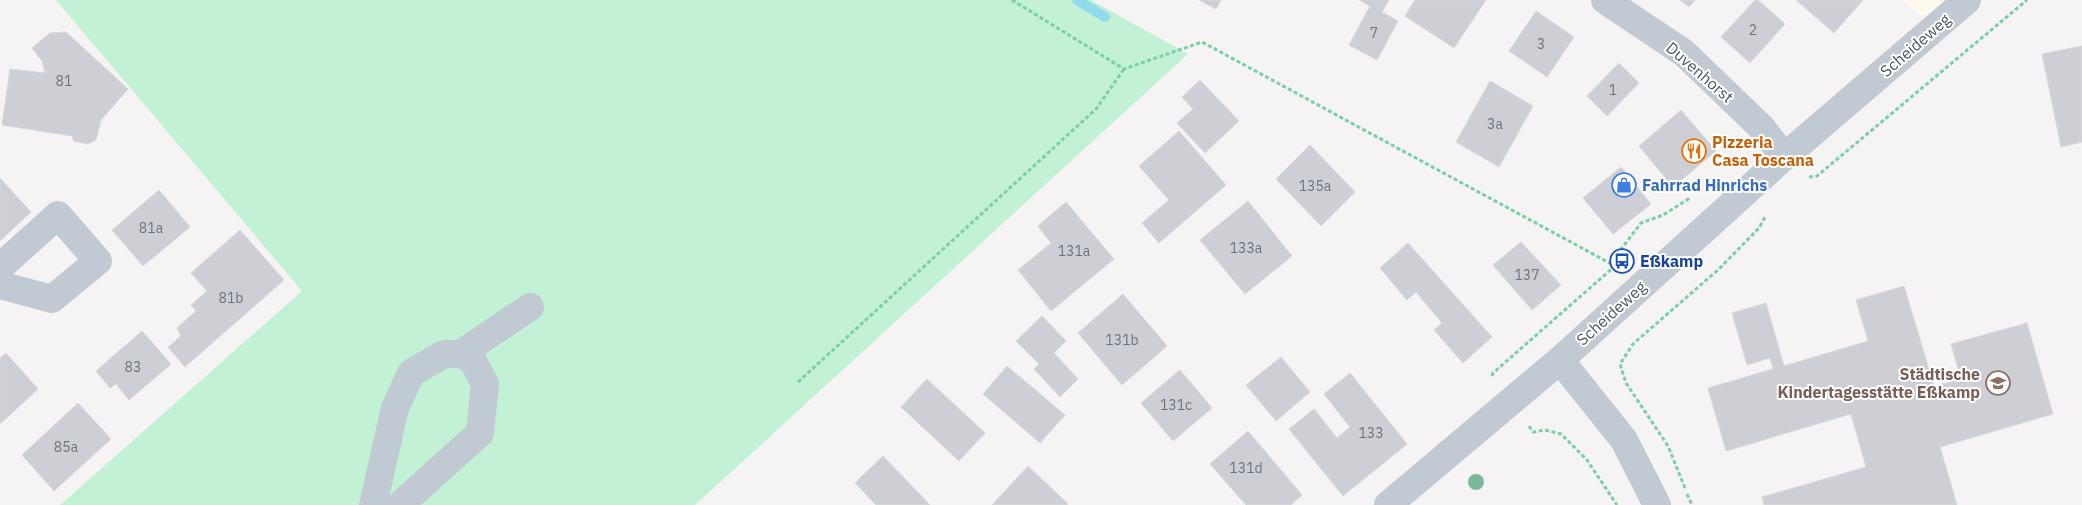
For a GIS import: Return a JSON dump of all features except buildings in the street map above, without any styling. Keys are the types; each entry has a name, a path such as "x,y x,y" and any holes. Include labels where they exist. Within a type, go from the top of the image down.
{"street":[{"name":"Duvenhorst","path":"1605,0 1684,53 1762,128 1784,157"},
{"name":"Scheideweg","path":"1388,505 1560,360 1784,157 1967,0"},
{"path":"0,267 58,215 98,261 52,299 0,285"},
{"path":"460,354 530,307"},
{"path":"373,505 395,408 411,373 444,354 460,354 472,358 484,384 480,433 400,505"},
{"path":"1560,360 1624,440 1657,505"}],"path":[{"path":"1012,0 1124,69"},
{"path":"1802,178 1817,176 2026,0"},
{"path":"798,382 1096,109 1124,69 1202,42 1646,283"},
{"path":"1620,364 1633,344 1718,269 1759,228 1766,215"},
{"path":"1533,432 1545,430 1561,434 1587,460 1617,505"}],"shaded area":[{"path":"1901,0 1963,0 1933,26"}],"green space":[{"path":"56,0 1091,0 1188,54 695,505 60,505 302,291"}],"waterway":[{"path":"1077,0 1105,17"}],"place":[{"name":"Pizzeria Casa Toscana","path":"1694,151"},
{"name":"Fahrrad Hinrichs","path":"1624,185"},
{"name":"Eßkamp","path":"1622,261"},
{"name":"Städtische Kindertagesstätte Eßkamp","path":"1998,383"}]}
